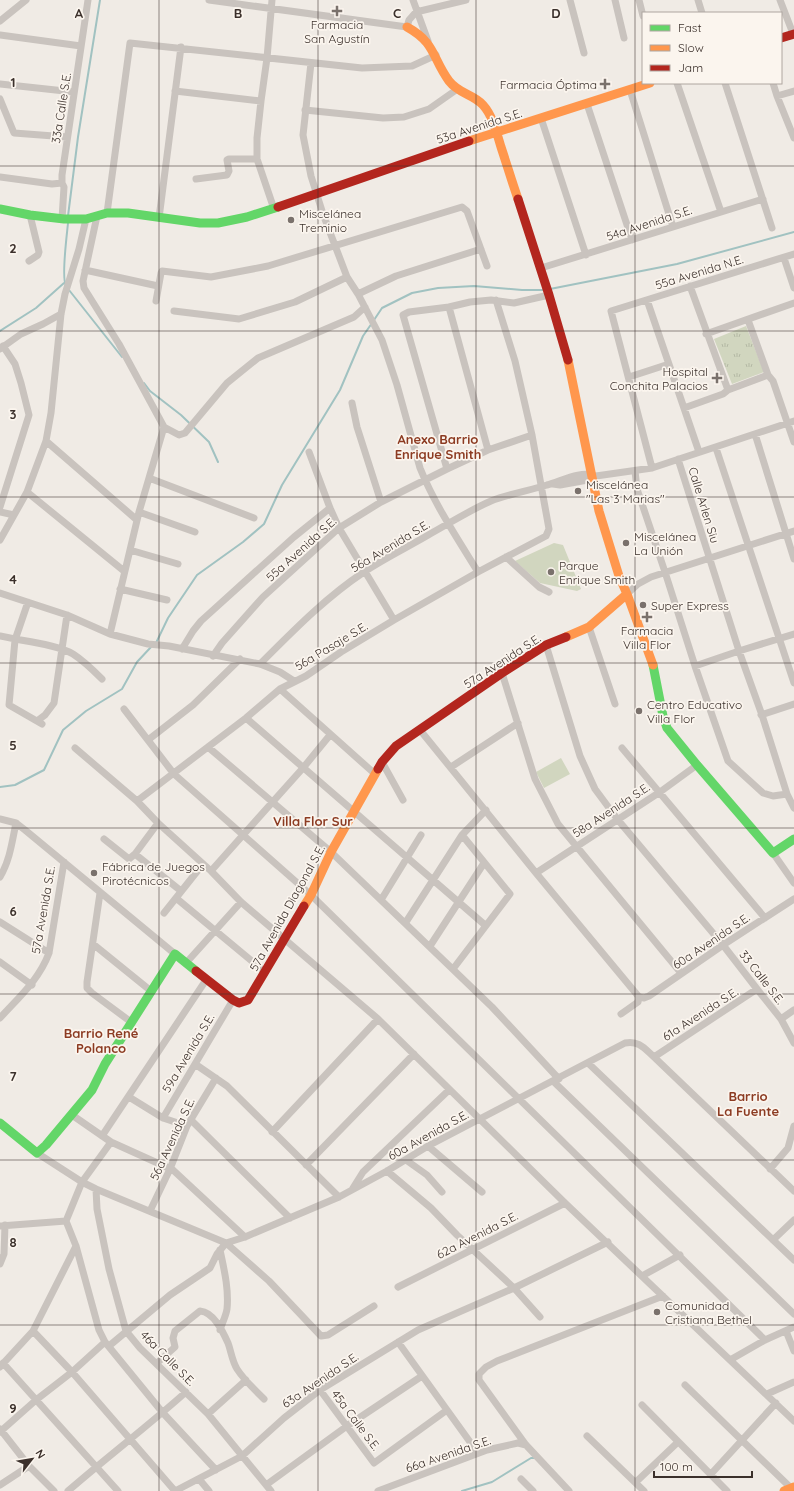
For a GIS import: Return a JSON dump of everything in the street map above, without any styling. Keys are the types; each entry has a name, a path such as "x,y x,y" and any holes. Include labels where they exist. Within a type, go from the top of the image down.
{"street":[{"path":"0,21 16,3 26,0"},
{"name":"33a Calle S.E.","path":"65,219 64,186 62,183 62,175 88,0"},
{"path":"209,0 407,27 420,34 428,42"},
{"path":"272,0 267,58 257,138 257,159 274,209"},
{"path":"412,0 428,42 448,79 456,90 476,99 484,106 496,132 548,291 570,368 599,511 619,576 627,594 654,672 667,728 773,854 794,883"},
{"path":"407,27 409,20 416,12 451,2 466,0"},
{"path":"570,0 584,53"},
{"path":"615,0 624,38"},
{"path":"638,0 642,13"},
{"path":"698,0 702,12"},
{"path":"780,0 793,33 782,38"},
{"path":"0,36 81,46"},
{"path":"107,213 130,42 362,68 412,66 436,55"},
{"path":"159,218 181,47"},
{"path":"311,63 303,135 316,194 347,277 358,294 382,340 425,481 478,572"},
{"path":"0,84 74,92"},
{"name":"53a Avenida S.E.","path":"0,209 30,215 65,219 86,219 107,213 128,213 200,223 218,223 274,209 496,132 647,84"},
{"path":"677,84 721,212"},
{"path":"725,84 772,228"},
{"path":"773,84 794,138"},
{"path":"305,110 383,118 404,117 429,109 456,90"},
{"path":"630,90 673,227"},
{"path":"175,91 261,101"},
{"path":"777,96 794,91"},
{"path":"0,100 14,133 67,137"},
{"path":"587,104 632,240"},
{"path":"541,118 586,255"},
{"path":"196,179 227,175 229,171 226,160 229,159 257,159"},
{"path":"0,177 52,184 62,183"},
{"name":"54a Avenida S.E.","path":"541,268 763,198"},
{"path":"156,301 162,271 211,277 268,266 462,207 467,211 487,266"},
{"path":"29,261 38,255 39,252 30,215"},
{"path":"97,216 83,284 86,294 119,344 164,426 179,435 185,433 227,383 258,358 354,318 366,309"},
{"path":"0,540 27,492 46,441 52,413 61,314 65,294 79,249 86,219"},
{"path":"358,294 396,276 481,249"},
{"name":"55a Avenida N.E.","path":"629,377 611,311 794,254"},
{"path":"784,258 794,288"},
{"path":"86,270 158,286"},
{"path":"174,311 239,319 296,302 347,277"},
{"path":"690,286 706,334 728,390"},
{"path":"447,469 403,315 409,312 449,307 470,302 496,300 514,303 548,291"},
{"path":"496,300 515,361 542,487"},
{"path":"647,300 699,452"},
{"path":"706,334 794,303"},
{"path":"449,307 488,450"},
{"path":"0,507 29,415 15,364 2,348 21,334 61,314"},
{"path":"748,320 768,376 773,381 791,422 794,442"},
{"path":"652,468 629,377 669,364"},
{"path":"684,408 768,376"},
{"path":"352,403 357,427 381,502"},
{"path":"787,794 773,796 763,793 728,761 637,489 635,471 652,468 699,452 716,448 791,422"},
{"path":"110,634 139,512 164,426"},
{"path":"755,434 794,559"},
{"name":"55a Avenida S.E.","path":"213,656 222,643 263,597 339,528 381,502 447,469 488,450 532,435"},
{"path":"46,441 137,520"},
{"path":"716,448 794,684"},
{"path":"308,452 339,528 394,620"},
{"name":"Calle Arlen Siu","path":"678,459 739,651 787,794 794,808"},
{"name":"56a Avenida S.E.","path":"260,664 324,602 365,572 472,510 518,492 553,484 560,485 593,477 635,471"},
{"path":"149,478 254,518"},
{"name":"56a Pasaje S.E.","path":"136,802 246,718 280,689 306,676 341,652 394,620 478,572 546,536 549,529 542,487"},
{"path":"27,492 124,571"},
{"path":"182,650 193,631 201,621 288,542 330,508"},
{"path":"0,512 14,515"},
{"path":"139,512 195,532"},
{"name":"57a Avenida S.E.","path":"420,730 502,673 546,645 589,628 638,584 651,577 794,531"},
{"path":"130,550 178,564"},
{"path":"506,557 539,587 549,592"},
{"path":"120,589 167,600"},
{"path":"0,593 67,615 110,634 148,644 168,646 182,650 240,659 260,664 280,672 294,681"},
{"path":"28,602 15,640 9,705 39,722 54,703 67,615"},
{"path":"589,628 615,704"},
{"path":"695,666 794,634"},
{"path":"0,636 62,649 73,654 87,664 102,679"},
{"name":"33 Calle S.E.","path":"546,645 580,756 595,789 618,820 758,989 781,1019 794,1043"},
{"path":"148,740 193,705 240,659"},
{"path":"502,673 535,779 558,824 681,973"},
{"path":"280,689 375,774"},
{"path":"761,715 794,704"},
{"path":"124,709 174,774 311,895 766,1340"},
{"path":"246,718 485,925"},
{"path":"451,767 518,723"},
{"path":"420,730 639,997 638,1002 621,1014"},
{"name":"57a Avenida Diagonal S.E.","path":"233,1000 244,1002 248,1000 252,994 311,895 332,852 382,762 396,746 420,730"},
{"path":"211,872 303,768 330,735"},
{"path":"208,747 274,801 332,852 406,922 492,1007 556,1080 794,1314"},
{"path":"75,748 203,864 241,902 378,1019 565,1203 608,1242 794,1421"},
{"path":"622,748 765,918"},
{"path":"382,762 403,800"},
{"name":"58a Avenida S.E.","path":"536,873 660,792 697,765"},
{"path":"406,922 462,835 486,810"},
{"path":"0,820 16,823 206,980 233,1000"},
{"path":"0,877 7,866 16,823"},
{"path":"104,839 129,859 135,854 158,823"},
{"path":"381,900 421,835"},
{"path":"453,968 510,894 462,835"},
{"path":"773,854 794,839"},
{"path":"135,854 181,891"},
{"name":"57a Avenida S.E.","path":"1,1015 32,985 44,967 48,953 64,862"},
{"path":"430,946 484,863"},
{"path":"164,912 203,864"},
{"path":"100,893 87,988 131,1022"},
{"path":"176,898 215,932 265,972"},
{"name":"60a Avenida S.E.","path":"639,997 644,998 649,996 681,973 794,899"},
{"path":"186,963 241,902"},
{"path":"0,922 48,953"},
{"path":"93,944 151,991"},
{"path":"37,1153 46,1145 92,1090 105,1064 175,954"},
{"path":"0,962 32,985"},
{"path":"102,1136 206,980"},
{"name":"61a Avenida S.E.","path":"654,1057 758,989"},
{"name":"59a Avenida S.E.","path":"163,1118 233,1000"},
{"path":"781,1019 794,1010"},
{"path":"272,1132 378,1019"},
{"name":"60a Avenida S.E.","path":"226,1243 245,1237 339,1197 387,1171 428,1146 625,1044 633,1042 640,1045 654,1057"},
{"path":"306,1165 414,1054"},
{"path":"654,1057 794,1191"},
{"path":"588,1063 794,1260"},
{"path":"196,1064 227,1086 339,1197"},
{"name":"56a Avenida S.E.","path":"150,1211 170,1169 189,1123 216,1078"},
{"path":"352,1190 363,1172 449,1090"},
{"path":"129,1097 163,1118 189,1123 290,1218"},
{"path":"72,1115 111,1142 170,1169 245,1237"},
{"path":"0,1123 37,1153 82,1182 226,1243 269,1281 321,1336 328,1335 374,1306"},
{"path":"770,1169 788,1148 794,1126"},
{"path":"33,1331 72,1372 175,1491 216,1470 163,1413 107,1344 99,1330 76,1246 66,1221 82,1182 111,1142"},
{"path":"428,1146 482,1192"},
{"path":"406,1160 427,1175 442,1192"},
{"path":"387,1171 431,1208 456,1235 514,1288 540,1316"},
{"name":"46a Calle S.E.","path":"96,1189 97,1209 108,1262 126,1331 140,1348 208,1414 268,1488"},
{"name":"62a Avenida S.E.","path":"398,1286 565,1203"},
{"path":"773,1240 794,1220"},
{"path":"0,1264 4,1254 2,1226 66,1221"},
{"name":"63a Avenida S.E.","path":"216,1470 242,1456 284,1418 320,1390 418,1330 514,1288 608,1242"},
{"path":"54,1491 29,1466 1,1431 36,1400 107,1344 126,1331 170,1295 210,1268 220,1250 226,1243"},
{"path":"76,1246 33,1331 1,1366 36,1400 118,1491"},
{"path":"220,1250 226,1277 227,1296 227,1310 220,1330"},
{"path":"642,1276 680,1255"},
{"path":"569,1491 526,1446 479,1380 479,1374 481,1371 497,1361 530,1347 663,1296"},
{"path":"157,1363 175,1347 173,1338 174,1331 200,1311 208,1313 215,1321 228,1343 236,1368 264,1399"},
{"path":"730,1360 766,1340 794,1327"},
{"path":"786,1331 794,1351"},
{"path":"398,1342 478,1453"},
{"path":"268,1488 347,1426 422,1376"},
{"path":"208,1414 246,1380"},
{"path":"767,1394 794,1382"},
{"path":"685,1385 790,1489"},
{"name":"45a Calle S.E.","path":"320,1390 374,1462 447,1410"},
{"path":"68,1491 96,1466 163,1413 186,1392"},
{"path":"711,1474 776,1403"},
{"path":"642,1405 727,1491"},
{"path":"587,1436 644,1491"},
{"path":"636,1482 678,1442"},
{"name":"66a Avenida S.E.","path":"378,1491 478,1453 518,1443 526,1446"},
{"path":"0,1485 29,1466"},
{"path":"199,1479 209,1491"},
{"path":"521,1479 533,1491"}],"green space":[{"path":"746,326 764,372 732,384 714,339"},
{"name":"Parque Enrique Smith","path":"554,543 563,545 581,589 577,591 540,583 515,561"},
{"path":"561,758 570,774 544,788 536,772"}],"waterway":[{"path":"68,216 78,137 100,0"},
{"path":"66,285 64,266 68,223"},
{"path":"550,289 677,264 794,232"},
{"path":"0,331 36,308 64,283"},
{"path":"374,320 382,308 412,293 438,288 474,286 522,290 544,290"},
{"path":"69,290 122,357"},
{"path":"156,643 168,618 197,575 243,542 264,524 282,485 340,390 363,336 372,323"},
{"path":"144,383 150,391 181,415 209,442 218,462"},
{"path":"0,787 15,785 44,770 63,730 86,711 122,689 137,662 151,647"},
{"path":"462,1491 492,1482 531,1458 535,1458"}],"traffic: fast":[{"path":"0,209 30,215 64,219 86,219 107,213 128,213 200,223 218,223 247,217 278,207"},
{"path":"653,665 663,716 667,728 773,853 794,839"},
{"path":"0,1123 37,1153 46,1145 92,1090 105,1064 175,954 196,971"}],"traffic: slow":[{"path":"407,27 429,45 449,81 457,89 479,101 486,109 494,125 518,199"},
{"path":"469,141 647,84"},
{"path":"568,360 599,511 619,576 653,665"},
{"path":"566,637 589,627 627,594"},
{"path":"304,906 311,895 331,852 378,769"},
{"path":"784,1491 794,1487"}],"traffic: jam":[{"path":"782,38 794,34"},
{"path":"278,207 469,141"},
{"path":"518,199 568,360"},
{"path":"378,769 396,746 502,673 546,645 566,637"},
{"path":"196,971 233,1000 239,1003 248,1000 304,906"}],"place":[{"name":"Farmacia San Agustín","path":"337,11"},
{"name":"Farmacia Óptima","path":"605,84"},
{"name":"Miscelánea Treminio","path":"291,220"},
{"name":"Hospital Conchita Palacios","path":"717,378"},
{"name":"Miscelánea \"Las 3 Marias\"","path":"578,491"},
{"name":"Miscelánea La Unión","path":"626,543"},
{"name":"Parque Enrique Smith","path":"551,572"},
{"name":"Super Express","path":"643,605"},
{"name":"Farmacia Villa Flor","path":"647,617"},
{"name":"Centro Educativo Villa Flor","path":"639,711"},
{"name":"Fábrica de Juegos Pirotécnicos","path":"94,873"},
{"name":"Comunidad Cristiana Bethel","path":"657,1312"}],"district":[{"name":"Anexo Barrio Enrique Smith","path":"438,446"},
{"name":"Villa Flor Sur","path":"313,821"},
{"name":"Barrio René Polanco","path":"101,1040"},
{"name":"Barrio La Fuente","path":"748,1104"}]}
